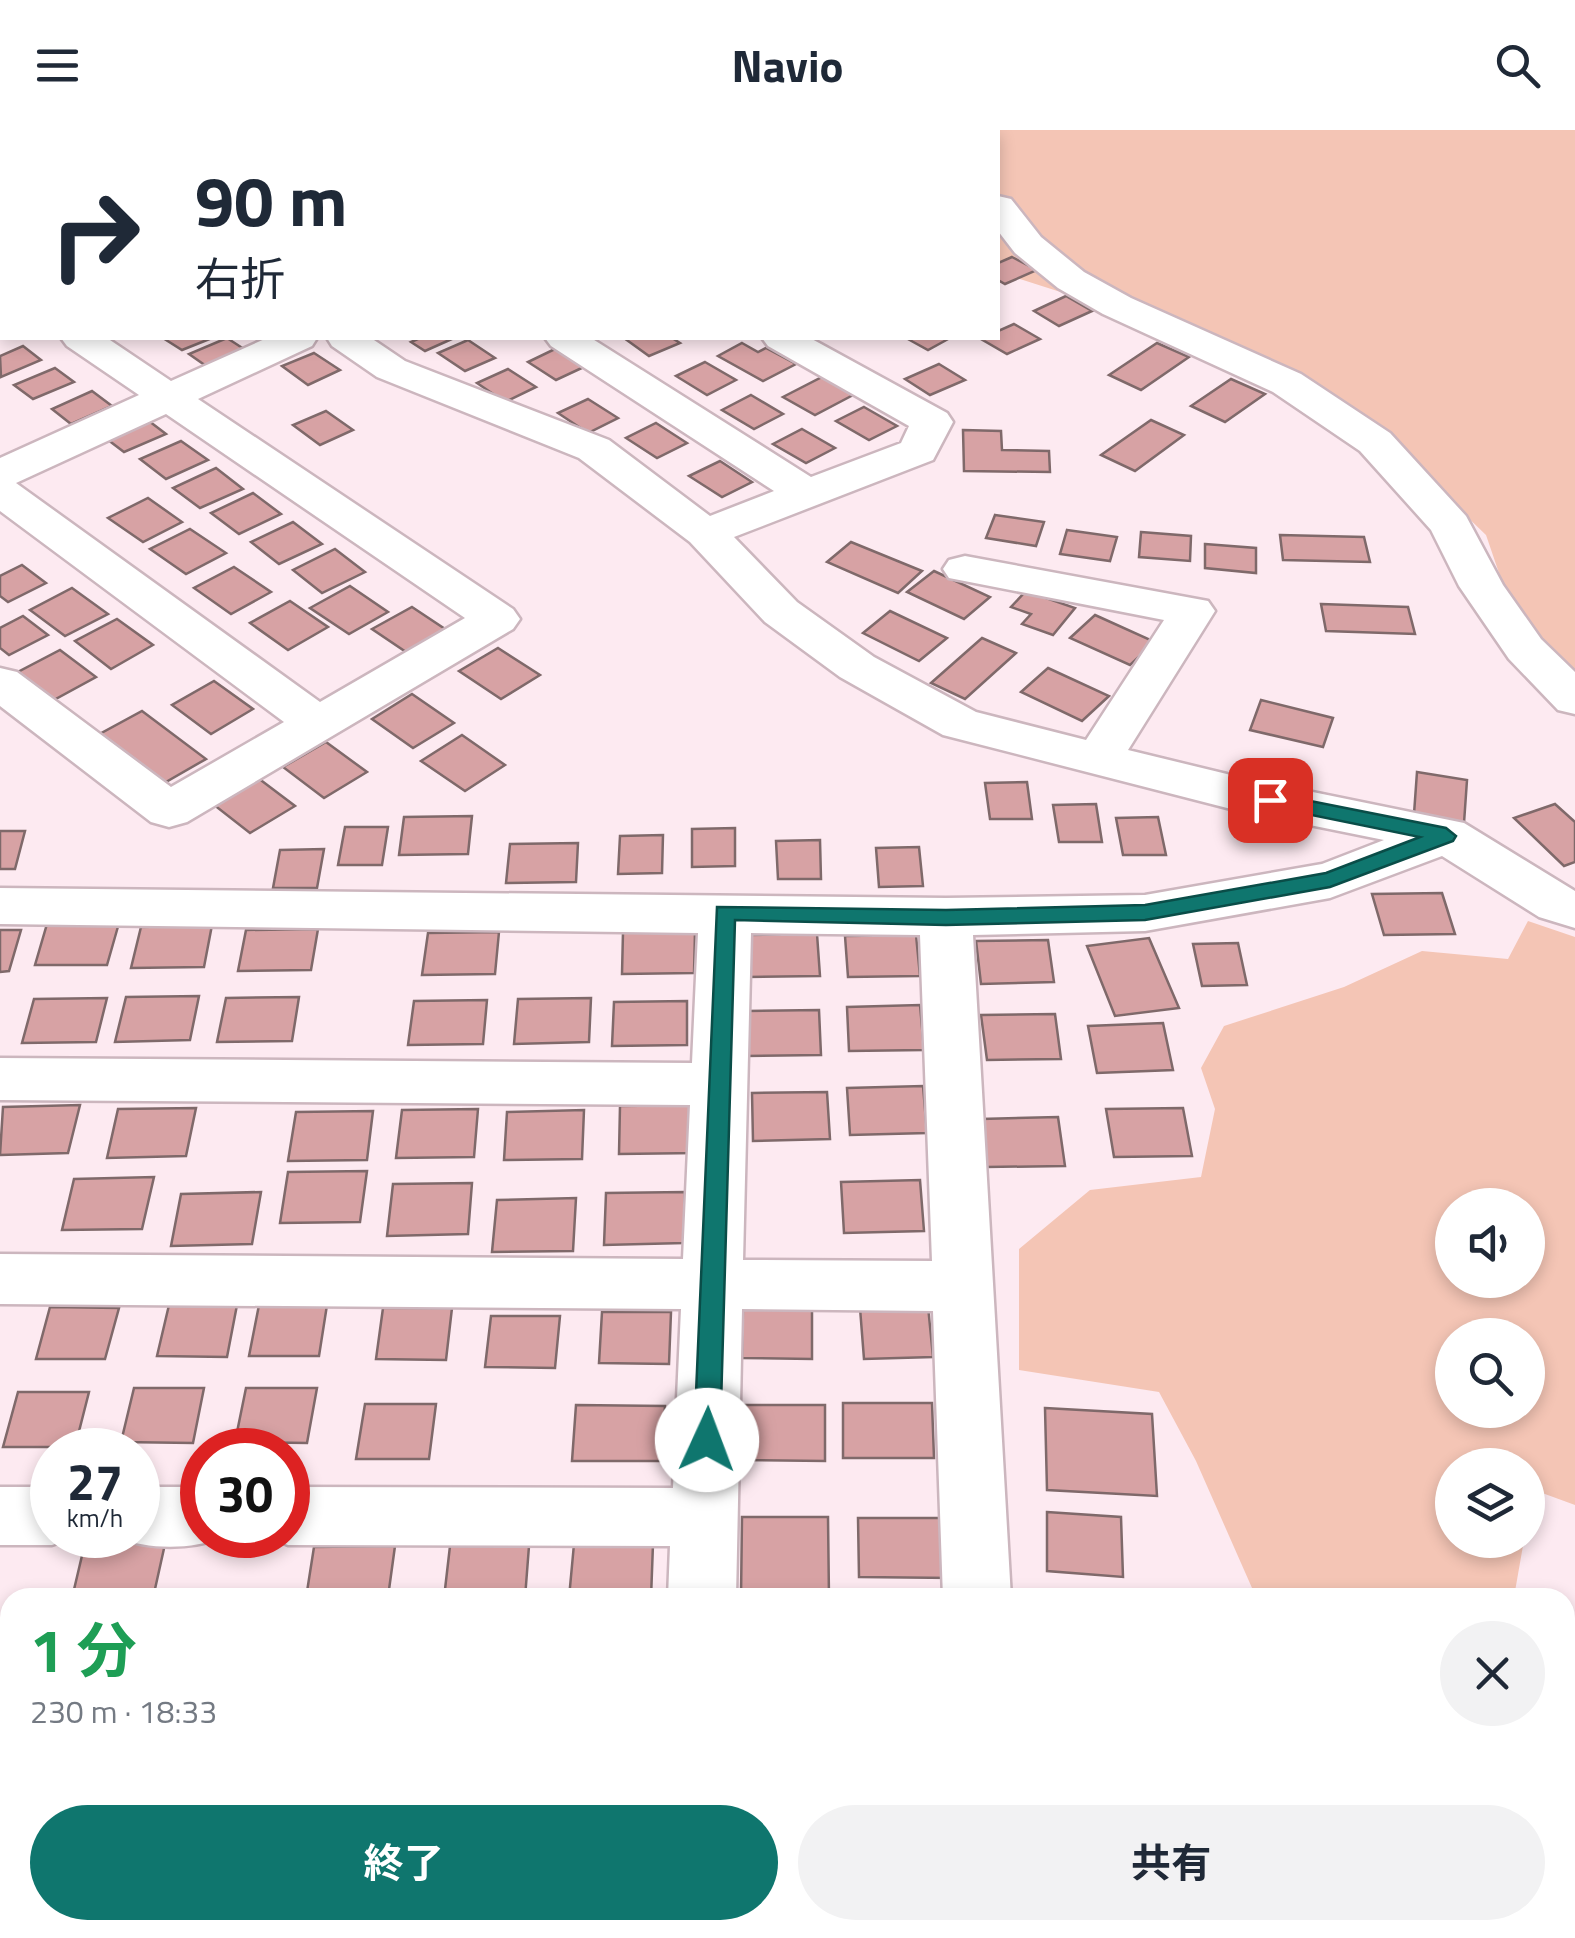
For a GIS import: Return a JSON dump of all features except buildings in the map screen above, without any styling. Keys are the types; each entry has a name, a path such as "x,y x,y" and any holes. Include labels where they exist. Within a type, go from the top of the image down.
{"street":[{"path":"1000,210 1028,245 1071,280 1117,306 1287,384 1376,442 1451,525 1481,586 1525,649 1575,700"},
{"path":"0,683 169,810 497,619 84,340"},
{"path":"0,474 294,340"},
{"path":"349,340 391,369 594,449 704,533 780,612 856,667 960,724 1235,793 1446,836 1557,904 1575,910"},
{"path":"568,340 804,492"},
{"path":"704,533 918,450 932,422 786,340"},
{"path":"0,491 317,723"},
{"path":"965,569 1192,611 1099,758"},
{"path":"0,906 946,917 1145,913 1330,880 1446,836"},
{"path":"702,1588 724,912"},
{"path":"946,917 977,1588"},
{"path":"0,1079 719,1084"},
{"path":"0,1279 962,1286"},
{"path":"0,1516 30,1516"},
{"path":"310,1516 704,1517"}],"shaded area":[{"path":"1000,130 1575,130 1575,690 1525,649 1486,535 1396,448 1120,311 1000,273"},
{"path":"1528,921 1575,937 1575,1505 1545,1494 1545,1448 1435,1448 1435,1558 1521,1558 1516,1588 1252,1588 1196,1461 1159,1392 1019,1370 1019,1249 1090,1190 1201,1177 1215,1109 1201,1068 1224,1026 1344,987 1422,951 1508,959"}],"route":[{"path":"707,1440 724,912 946,917 1145,913 1330,880 1446,836 1270,800"}]}
